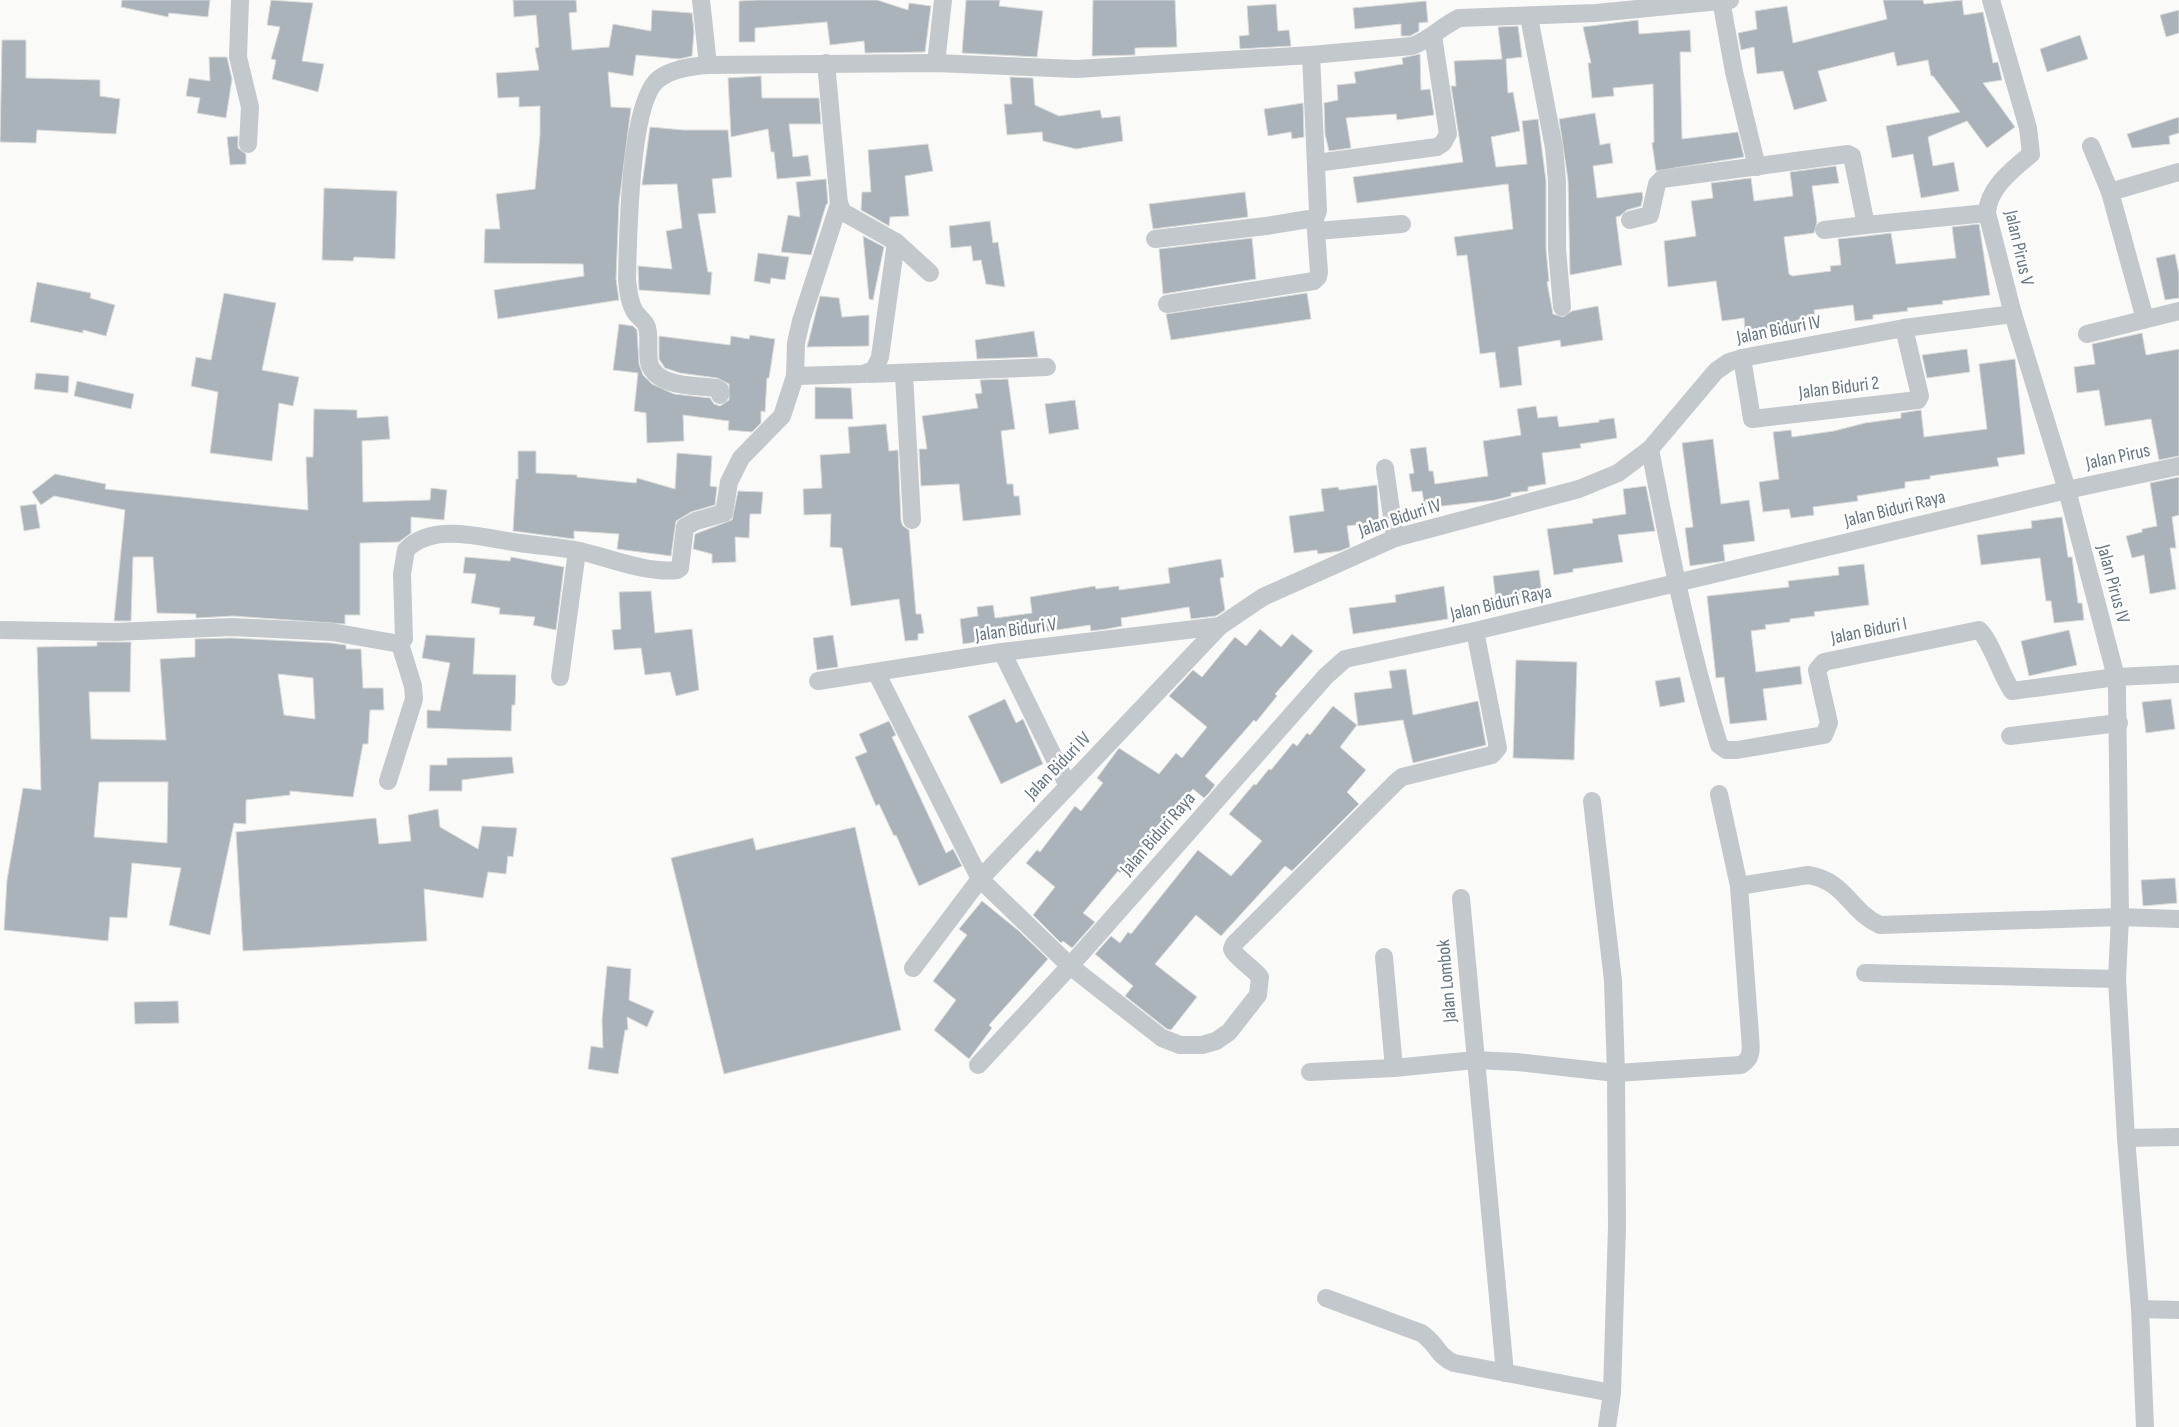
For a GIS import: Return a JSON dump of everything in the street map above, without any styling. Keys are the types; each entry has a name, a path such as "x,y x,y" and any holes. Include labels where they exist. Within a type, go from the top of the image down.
{"street":[{"path":"240,0 238,57 250,107 248,144"},
{"path":"701,0 708,65"},
{"path":"936,63 943,0"},
{"name":"Jalan Pirus V","path":"1991,0 2028,128 2031,154 2010,170 1990,198 1987,213 2012,314 2067,490"},
{"path":"720,395 720,390 716,388 680,384 663,378 652,370 649,361 647,327 635,312 629,296 627,278 633,160 644,102 651,87 660,78 690,66 936,63 1076,69 1311,55 1412,46 1433,36 1445,24 1459,18 1477,16 1529,17 1596,7 1724,1 1734,72 1757,167"},
{"path":"1529,17 1554,148 1557,181 1557,249 1562,307"},
{"path":"1316,163 1436,147 1443,143 1448,134 1433,36"},
{"path":"1166,304 1309,284 1318,277 1316,225 1318,211 1311,55"},
{"path":"826,63 839,204 843,212 896,242 930,273"},
{"path":"2091,146 2110,192 2145,319"},
{"path":"1630,220 1650,215 1657,184 1662,179 1851,155 1866,225"},
{"path":"2110,192 2179,172"},
{"path":"400,644 404,639 402,574 406,550 411,545 439,535 464,534 577,551 661,571 677,570 685,528 696,521 724,514 729,482 741,458 782,416 795,376 796,343 801,321 839,204"},
{"path":"1824,230 1987,213"},
{"path":"1155,240 1316,225 1402,224"},
{"path":"869,374 874,370 880,357 896,242"},
{"path":"2087,334 2179,311"},
{"name":"Jalan Biduri IV","path":"913,968 980,879 1220,626 1263,597 1395,538 1579,489 1618,473 1650,449 1716,371 1729,362 1904,328 2012,314"},
{"name":"Jalan Biduri 2","path":"1742,358 1752,419 1918,400 1920,396 1904,328"},
{"path":"795,376 904,374 1047,367"},
{"path":"904,374 912,520"},
{"path":"1650,449 1675,585"},
{"name":"Jalan Pirus","path":"2067,490 2179,466"},
{"path":"1385,468 1395,538"},
{"name":"Jalan Biduri Raya","path":"978,1065 1070,966 1326,676 1345,659 1675,585 2067,490"},
{"name":"Jalan Pirus IV","path":"2067,490 2116,684 2119,716 2120,917 2117,979 2126,1138 2140,1309 2146,1427"},
{"path":"560,678 577,551"},
{"name":"Jalan Biduri I","path":"1675,585 1697,674 1720,745 1726,750 1737,750 1824,735 1829,723 1817,670 1824,662 1978,630 1986,636 2002,677 2012,691 2116,684"},
{"path":"0,630 115,632 232,626 332,632 400,644"},
{"name":"Jalan Biduri V","path":"818,682 1002,652 1220,626"},
{"path":"876,672 980,879 1070,966 1162,1038 1180,1045 1202,1044 1216,1041 1230,1032 1258,995 1260,977 1252,967 1234,953 1232,948 1234,944 1395,783 1402,778 1492,755 1496,752 1498,748 1475,631"},
{"path":"388,781 414,699 413,686 400,644"},
{"path":"1002,652 1068,786"},
{"path":"2116,684 2179,674"},
{"path":"2010,736 2119,716"},
{"path":"1310,1072 1394,1068 1475,1060 1518,1062 1616,1073 1741,1065 1747,1062 1751,1055 1739,886 1720,794"},
{"path":"1592,801 1611,962 1616,1073 1617,1227 1612,1393 1607,1427"},
{"path":"1739,886 1808,875 1819,877 1828,880 1848,897 1859,912 1880,925 2120,917 2179,920"},
{"name":"Jalan Lombok","path":"1461,898 1505,1373"},
{"path":"1384,956 1394,1068"},
{"path":"1865,973 2117,979"},
{"path":"2126,1138 2179,1137"},
{"path":"1326,1298 1421,1333 1430,1339 1445,1360 1612,1393"},
{"path":"2140,1309 2179,1310"}],"building":[{"path":"122,0 210,0 208,17 169,13 168,17 121,7"},
{"path":"271,0 313,3 302,61 324,64 318,92 272,79 276,60 271,59 280,27 267,25"},
{"path":"513,0 576,0 577,12 569,13 572,50 609,47 613,24 651,31 652,10 692,13 694,32 692,56 679,59 636,55 633,76 608,72 611,107 631,108 619,203 616,279 619,300 498,319 494,290 584,276 583,264 484,263 485,229 500,229 496,194 535,189 540,135 540,106 519,107 519,97 498,98 496,73 539,70 535,48 539,47 536,15 514,17"},
{"path":"877,0 908,10 909,3 931,6 925,52 865,53 864,41 830,45 827,22 755,28 755,42 739,42 739,1"},
{"path":"966,0 1000,0 999,6 1043,11 1037,57 962,53"},
{"path":"1093,0 1175,0 1177,47 1135,48 1135,55 1092,56"},
{"path":"1883,0 1923,0 1924,4 1962,0 1964,15 1983,12 1993,63 1998,62 2002,80 1983,83 2015,127 1987,148 1967,121 1928,137 1933,166 1954,162 1959,191 1921,198 1913,154 1892,158 1886,126 1960,112 1933,76 1931,76 1928,60 1897,66 1894,52 1818,71 1827,101 1794,110 1783,71 1757,74 1754,47 1741,50 1738,33 1757,29 1755,11 1787,6 1793,43 1887,19"},
{"path":"1426,1 1428,22 1419,23 1419,31 1410,36 1401,36 1401,24 1355,29 1353,8"},
{"path":"1276,4 1278,31 1289,30 1291,46 1240,49 1239,36 1249,35 1247,6"},
{"path":"2179,10 2179,33 2166,37 2160,15"},
{"path":"1638,20 1639,34 1690,30 1691,52 1680,52 1682,139 1738,132 1744,157 1656,171 1652,143 1654,142 1653,84 1613,88 1614,96 1592,98 1588,63 1591,63 1583,27"},
{"path":"1518,26 1522,57 1506,59 1508,93 1513,92 1520,131 1491,137 1496,167 1527,164 1522,121 1538,119 1546,181 1546,249 1549,281 1547,282 1553,314 1563,317 1572,311 1598,306 1603,340 1561,347 1560,340 1518,347 1522,385 1500,388 1495,352 1480,354 1467,255 1457,256 1454,237 1513,229 1508,184 1357,203 1353,177 1463,162 1451,86 1456,86 1454,61 1502,59 1498,27"},
{"path":"2080,35 2088,59 2047,72 2040,49"},
{"path":"2,40 26,40 26,78 100,80 100,96 120,99 116,134 37,130 36,143 0,142"},
{"path":"1420,54 1421,90 1430,89 1434,115 1397,120 1396,114 1346,118 1351,148 1329,151 1325,134 1324,103 1338,100 1337,85 1356,83 1354,72 1403,64 1402,58"},
{"path":"209,57 227,57 232,79 226,118 197,113 200,98 186,96 189,78 210,81"},
{"path":"761,76 762,98 819,98 821,124 789,124 793,157 808,155 811,176 777,179 774,152 771,152 768,129 731,137 728,78"},
{"path":"1010,77 1033,78 1035,105 1059,116 1100,110 1102,118 1120,116 1123,141 1076,149 1043,141 1042,132 1007,135 1004,104 1012,104"},
{"path":"1303,103 1304,137 1292,139 1291,132 1268,136 1264,109"},
{"path":"1595,113 1600,145 1610,143 1613,163 1593,166 1597,198 1642,192 1643,197 1641,206 1627,210 1616,217 1622,265 1570,275 1568,180 1559,119"},
{"path":"2179,117 2179,133 2169,136 2170,144 2132,148 2127,134"},
{"path":"650,127 684,130 728,130 732,177 712,179 716,213 698,214 708,272 712,272 710,295 639,290 638,266 672,269 666,231 682,228 677,184 642,185"},
{"path":"238,136 238,148 246,154 246,164 230,165 227,137"},
{"path":"928,144 933,171 905,176 909,216 890,217 889,226 861,210 862,192 871,192 868,150"},
{"path":"1836,166 1839,183 1812,186 1817,222 1814,233 1784,237 1789,274 1792,276 1831,271 1830,266 1841,265 1838,239 1891,233 1896,264 1956,258 1952,227 1979,224 1990,295 1942,301 1943,304 1907,308 1908,311 1873,315 1873,319 1855,321 1853,305 1814,310 1815,317 1797,320 1798,325 1745,332 1744,318 1722,321 1716,281 1668,287 1664,241 1696,236 1691,201 1713,198 1711,183 1751,178 1754,201 1793,196 1790,172"},
{"path":"826,179 828,203 811,255 781,252 788,215 800,217 796,182"},
{"path":"324,188 397,191 395,259 354,257 353,261 322,260"},
{"path":"1245,192 1248,217 1153,229 1149,204"},
{"path":"990,221 993,243 998,242 1005,287 986,284 981,260 973,261 971,246 951,248 949,226"},
{"path":"863,236 884,247 873,300 869,299"},
{"path":"1252,238 1256,279 1163,294 1159,249"},
{"path":"758,253 789,257 785,280 771,278 770,284 754,281"},
{"path":"2175,254 2179,274 2179,298 2165,300 2156,258"},
{"path":"37,282 91,293 90,298 115,305 106,336 83,330 83,333 30,322"},
{"path":"224,293 276,303 262,370 299,377 293,406 279,403 272,461 210,453 218,392 191,386 196,357 211,360"},
{"path":"1307,293 1311,319 1171,340 1166,314"},
{"path":"820,296 839,298 842,317 869,315 869,346 807,347"},
{"path":"619,324 633,326 637,330 639,364 643,375 652,384 674,394 710,398 714,404 720,406 729,400 729,384 717,378 680,373 665,368 659,359 659,336 730,345 731,336 749,339 750,335 775,339 769,378 767,378 765,412 761,411 761,423 752,432 728,430 729,421 683,415 684,441 647,443 646,413 634,411 638,373 613,370"},
{"path":"1034,331 1038,357 977,359 975,340"},
{"path":"2142,333 2146,355 2179,349 2179,456 2159,460 2151,419 2105,426 2099,390 2077,393 2074,367 2095,364 2092,344"},
{"path":"1967,349 1970,372 1927,378 1922,355"},
{"path":"2015,359 2025,454 1997,458 1999,466 1930,476 1930,479 1905,482 1905,488 1857,496 1858,501 1813,507 1814,515 1791,518 1789,509 1763,512 1759,482 1779,479 1773,432 1791,430 1792,437 1834,431 1865,423 1901,418 1901,413 1921,410 1924,437 1987,429 1979,364"},
{"path":"36,373 69,376 68,393 34,389"},
{"path":"1008,379 1015,429 1001,431 1007,484 1013,484 1014,496 1019,496 1021,515 963,521 959,484 921,486 919,449 927,449 922,416 978,408 975,394 982,393 980,380"},
{"path":"77,381 134,394 131,409 74,396"},
{"path":"815,387 851,388 853,419 815,419"},
{"path":"1075,400 1079,429 1049,434 1045,404"},
{"path":"1536,406 1538,418 1557,416 1559,427 1599,422 1599,420 1614,418 1617,438 1580,444 1581,448 1542,453 1546,484 1528,487 1528,491 1511,493 1511,496 1495,500 1425,508 1422,491 1412,492 1409,474 1414,473 1410,449 1426,447 1429,471 1433,471 1435,484 1488,476 1483,441 1521,435 1517,409"},
{"path":"314,409 357,410 357,418 388,416 390,439 362,441 363,502 430,500 431,488 447,490 444,520 411,517 411,533 399,542 360,543 360,615 345,615 345,624 233,616 196,618 196,614 157,613 153,557 133,557 131,621 114,621 125,510 54,496 41,505 32,492 55,474 106,484 105,489 308,510 306,457 313,457"},
{"path":"886,424 889,451 898,450 901,521 903,526 909,530 916,614 921,614 924,633 918,634 918,640 905,641 899,599 851,606 842,548 830,547 831,514 804,515 803,489 822,488 820,455 850,453 848,427"},
{"path":"1713,439 1721,504 1749,500 1755,541 1723,545 1725,561 1690,566 1685,528 1693,527 1682,443"},
{"path":"518,451 536,451 536,473 577,475 577,477 636,483 637,478 675,489 677,453 712,456 710,486 717,487 715,505 691,512 676,521 671,556 617,549 619,534 574,531 574,539 513,531 516,479 518,479"},
{"path":"2179,477 2179,515 2172,517 2176,548 2170,548 2176,589 2150,594 2144,555 2132,558 2126,536 2142,532 2142,529 2157,526 2150,483"},
{"path":"1377,485 1379,522 1347,526 1350,547 1340,551 1318,554 1317,550 1294,553 1289,516 1324,511 1321,489 1338,487 1339,490"},
{"path":"1646,486 1655,531 1618,535 1623,562 1573,569 1573,572 1554,575 1547,529 1593,523 1592,519 1626,514 1623,489"},
{"path":"738,491 763,492 761,514 750,514 749,538 735,537 736,562 712,563 712,554 693,549 695,534 732,520"},
{"path":"36,504 40,528 24,531 20,506"},
{"path":"2062,517 2068,557 2072,557 2078,603 2082,603 2084,620 2054,623 2051,601 2046,601 2040,558 1981,565 1977,535 2032,528 2031,521"},
{"path":"465,557 510,561 511,557 564,567 556,630 533,625 535,617 499,614 500,608 471,603 476,574 463,573"},
{"path":"1221,559 1224,577 1220,578 1225,610 1216,616 1191,619 1189,607 1121,618 1122,626 1107,629 1091,631 1090,625 963,644 960,619 978,616 977,607 993,605 995,618 1032,613 1030,597 1095,586 1096,589 1119,586 1119,590 1170,583 1168,568"},
{"path":"1864,564 1869,605 1814,612 1815,616 1790,619 1790,622 1765,625 1766,629 1751,631 1756,672 1800,666 1802,684 1763,689 1767,720 1730,724 1724,677 1716,678 1707,596 1789,587 1788,581 1839,575 1838,567"},
{"path":"1539,570 1542,594 1496,601 1493,576"},
{"path":"1444,586 1448,619 1353,634 1349,608 1396,602 1395,595"},
{"path":"651,591 655,633 692,629 699,690 676,696 670,672 645,675 641,648 614,650 612,630 621,629 619,592"},
{"path":"1260,629 1281,647 1292,634 1313,651 1275,694 1277,696 1256,722 1254,720 1205,776 1215,785 1209,793 1204,798 1193,789 1120,873 1118,871 1083,913 1095,922 1072,948 1063,941 1061,943 1033,915 1055,887 1026,863 1037,850 1040,852 1075,806 1081,811 1103,783 1097,778 1119,748 1159,774 1176,753 1182,758 1207,727 1169,696 1193,670 1202,677 1235,637 1246,646"},
{"path":"2069,630 2077,665 2029,676 2021,641"},
{"path":"426,635 475,638 473,674 516,675 515,705 512,705 511,731 427,728 427,710 440,711 450,663 422,658"},
{"path":"833,635 838,667 817,670 813,638"},
{"path":"232,638 331,643 346,645 346,649 361,649 363,688 383,688 384,710 370,710 368,744 363,744 353,797 290,791 290,795 246,800 246,824 234,823 210,935 169,925 181,868 132,863 127,918 110,917 108,941 4,930 7,880 23,788 41,790 37,647 97,646 97,642 131,642 130,692 89,692 91,739 166,740 160,659 195,657 195,639","holes":["278,674 313,678 315,719 284,715","99,782 168,782 167,843 94,837"]},
{"path":"1516,660 1577,662 1574,760 1513,758"},
{"path":"1406,669 1413,715 1478,701 1486,745 1413,763 1403,720 1358,726 1354,693 1392,688 1389,671"},
{"path":"1680,677 1685,702 1660,707 1655,681"},
{"path":"1005,699 1016,723 1023,719 1043,764 1001,784 968,716"},
{"path":"2171,699 2175,729 2146,733 2142,702"},
{"path":"1333,706 1357,725 1340,747 1366,770 1347,792 1359,804 1292,871 1285,866 1221,936 1196,915 1155,964 1197,997 1171,1030 1167,1029 1125,996 1133,986 1095,954 1111,936 1120,943 1128,932 1131,934 1198,850 1231,876 1262,841 1229,814 1254,784 1256,785 1269,769 1271,770 1293,743 1297,746 1307,733 1310,735"},
{"path":"889,721 896,735 892,737 946,853 953,849 962,866 919,886 896,835 894,836 879,804 876,806 855,757 867,752 859,734"},
{"path":"512,757 514,773 462,780 462,791 429,791 430,765 447,765 447,758"},
{"path":"438,809 440,827 478,849 482,826 517,828 513,857 508,856 506,874 488,872 483,898 424,889 427,941 243,951 236,832 376,818 379,844 411,841 408,815"},
{"path":"855,827 901,1030 724,1074 671,858 753,838 756,850"},
{"path":"2175,878 2177,903 2143,906 2141,880"},
{"path":"982,901 1019,931 1048,959 989,1025 992,1028 969,1059 934,1030 956,1000 933,981 967,935 959,929"},
{"path":"607,966 631,969 629,1000 654,1011 647,1027 627,1017 628,1030 625,1030 618,1074 588,1069 591,1046 603,1048 602,1020"},
{"path":"178,1001 179,1023 135,1024 134,1002"}]}
